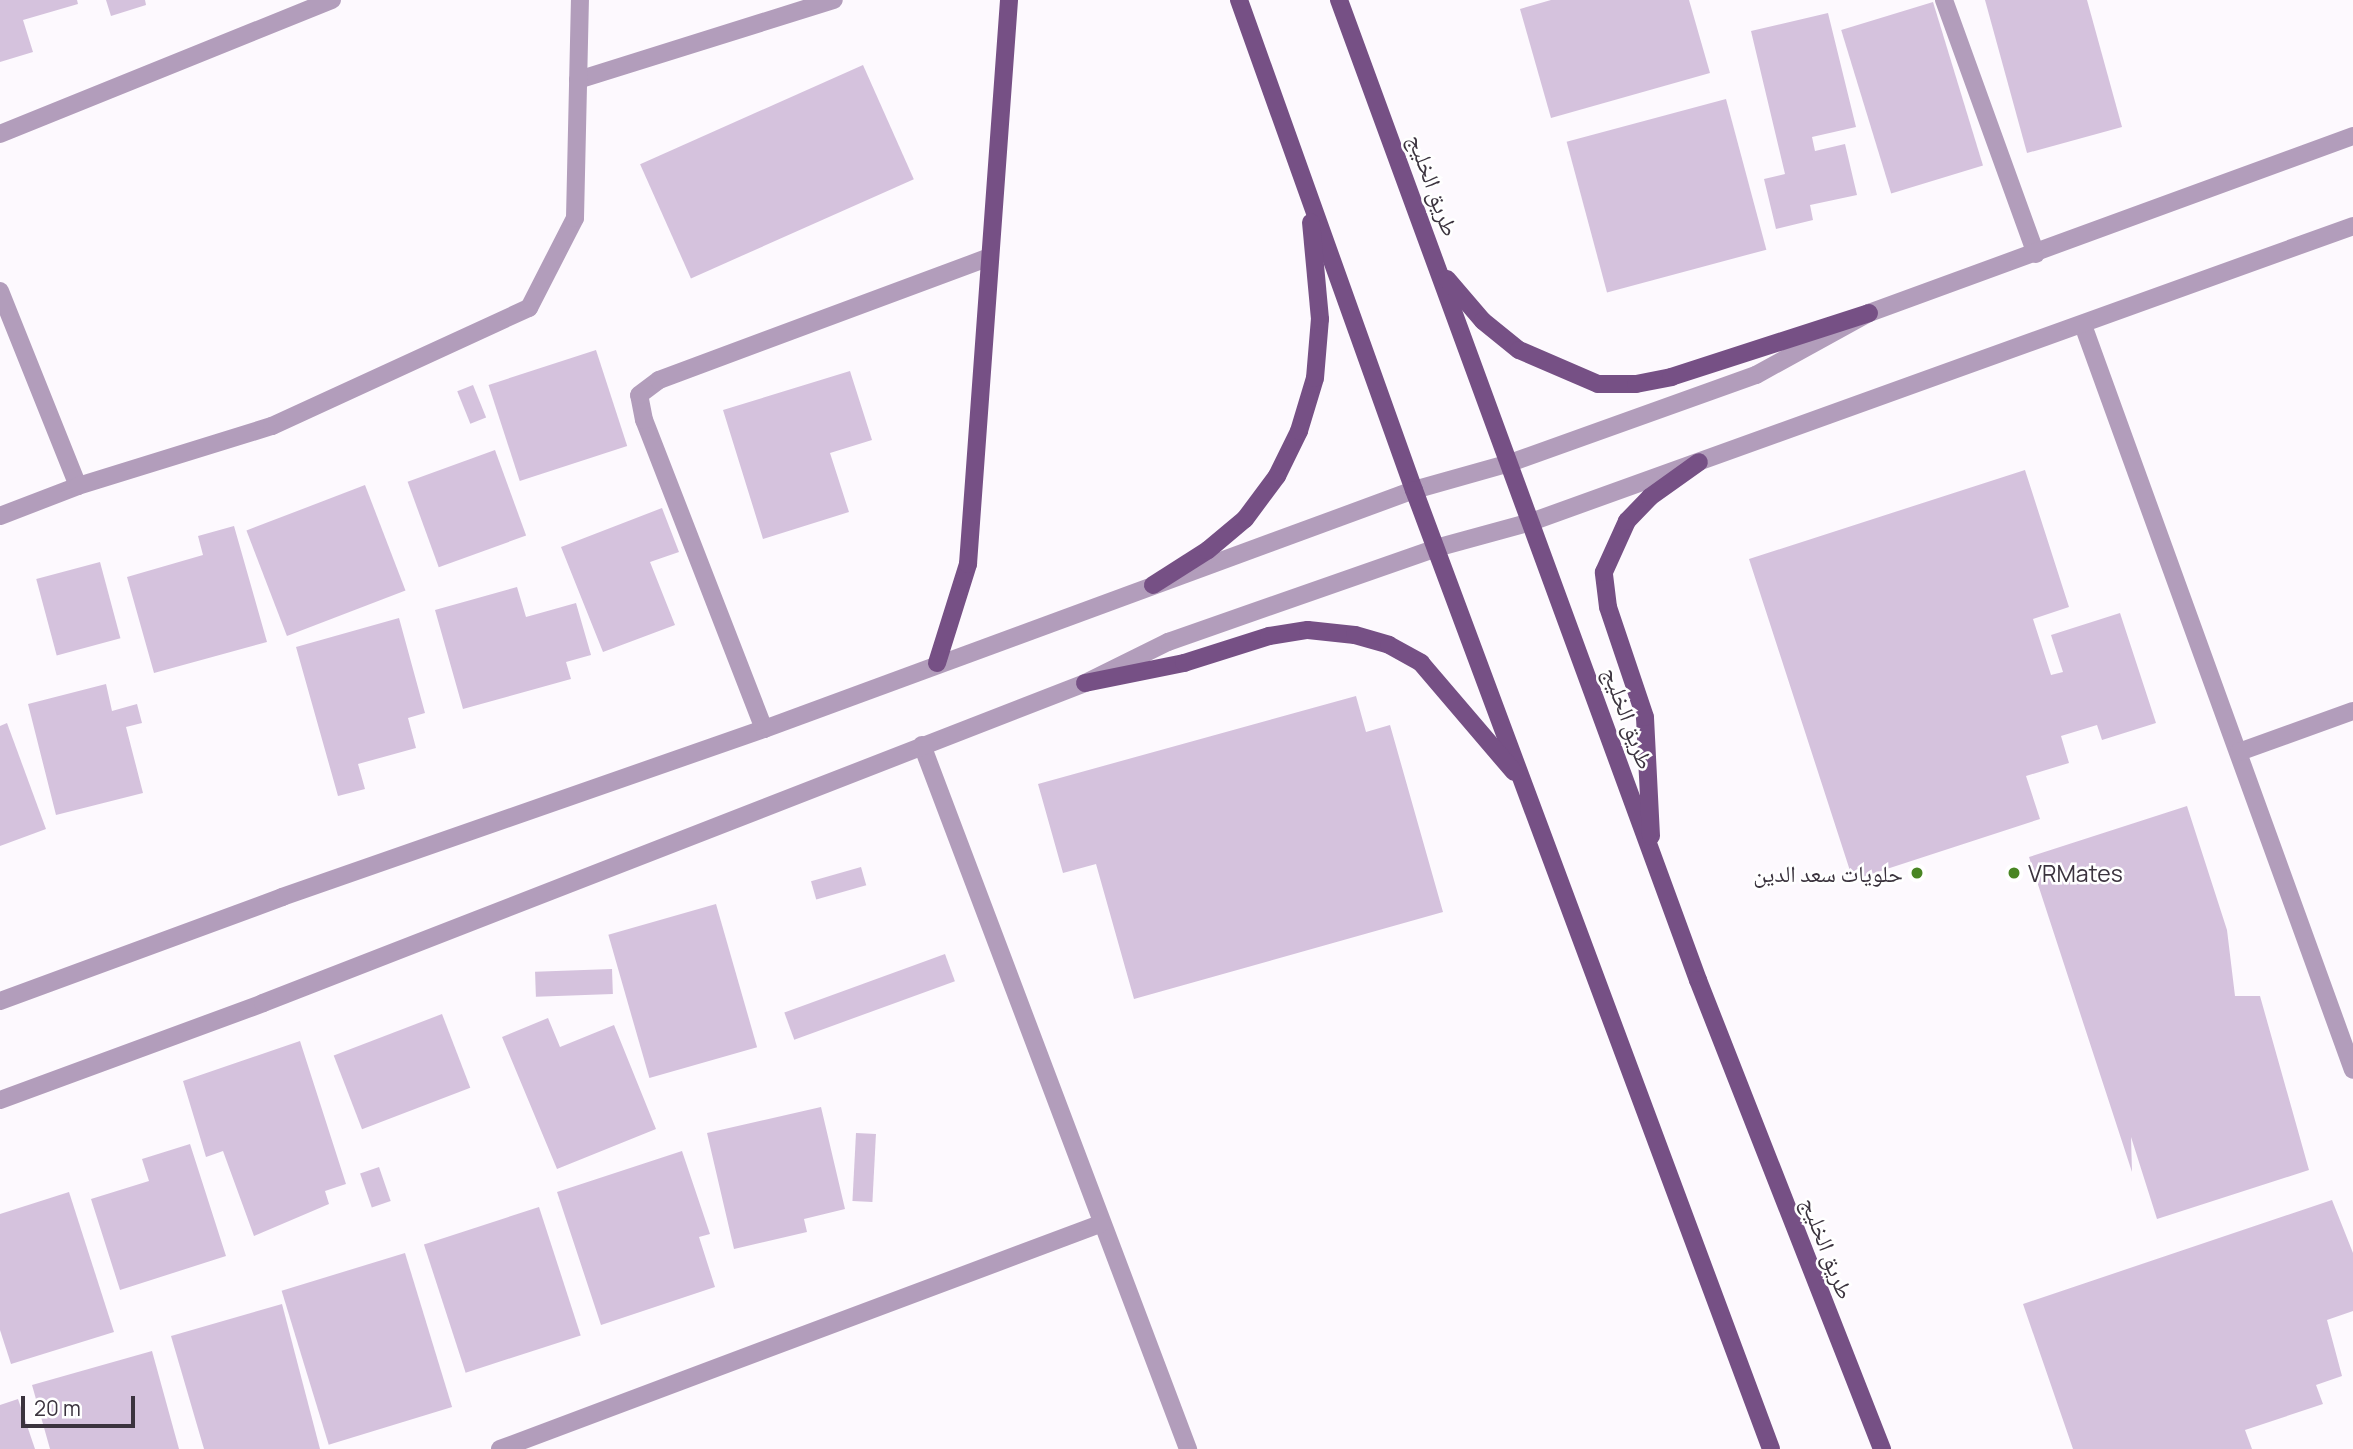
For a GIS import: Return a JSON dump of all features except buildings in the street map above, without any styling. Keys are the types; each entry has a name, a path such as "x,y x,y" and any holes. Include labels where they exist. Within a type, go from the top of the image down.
{"main road":[{"path":"937,663 968,564 1009,0"},
{"path":"1239,0 1414,490 1771,1449"},
{"name":"طريق الخليج","path":"1339,0 1652,853 1882,1449"},
{"path":"1153,585 1208,550 1245,519 1277,476 1299,431 1315,379 1320,319 1308,194"},
{"path":"1438,269 1483,321 1519,350 1598,384 1636,384 1671,377 1869,313"},
{"path":"1652,853 1645,716 1608,607 1605,572 1627,521 1650,497 1699,462"},
{"path":"1084,683 1184,663 1269,636 1308,630 1355,635 1389,645 1421,663 1524,784"}],"street":[{"path":"0,134 332,0"},
{"path":"0,516 78,486 272,426 528,308 575,218 580,0"},
{"path":"578,80 834,0"},
{"path":"1944,0 2036,254"},
{"path":"0,1001 282,897 764,729 937,663 1414,490 1510,463 1756,375 1869,313 2353,136"},
{"path":"0,1100 275,998 1084,683 1168,642 1436,548 1531,522 2353,226"},
{"path":"764,729 644,420 639,395 659,380 989,257"},
{"path":"0,292 78,486"},
{"path":"2083,325 2239,752 2347,1037 2353,1070"},
{"path":"2239,752 2353,711"},
{"path":"922,745 1188,1449"},
{"path":"500,1449 1101,1224"}],"place":[{"name":"حلويات سعد الدين","path":"1917,873"},
{"name":"VRMates","path":"2014,873"}]}
